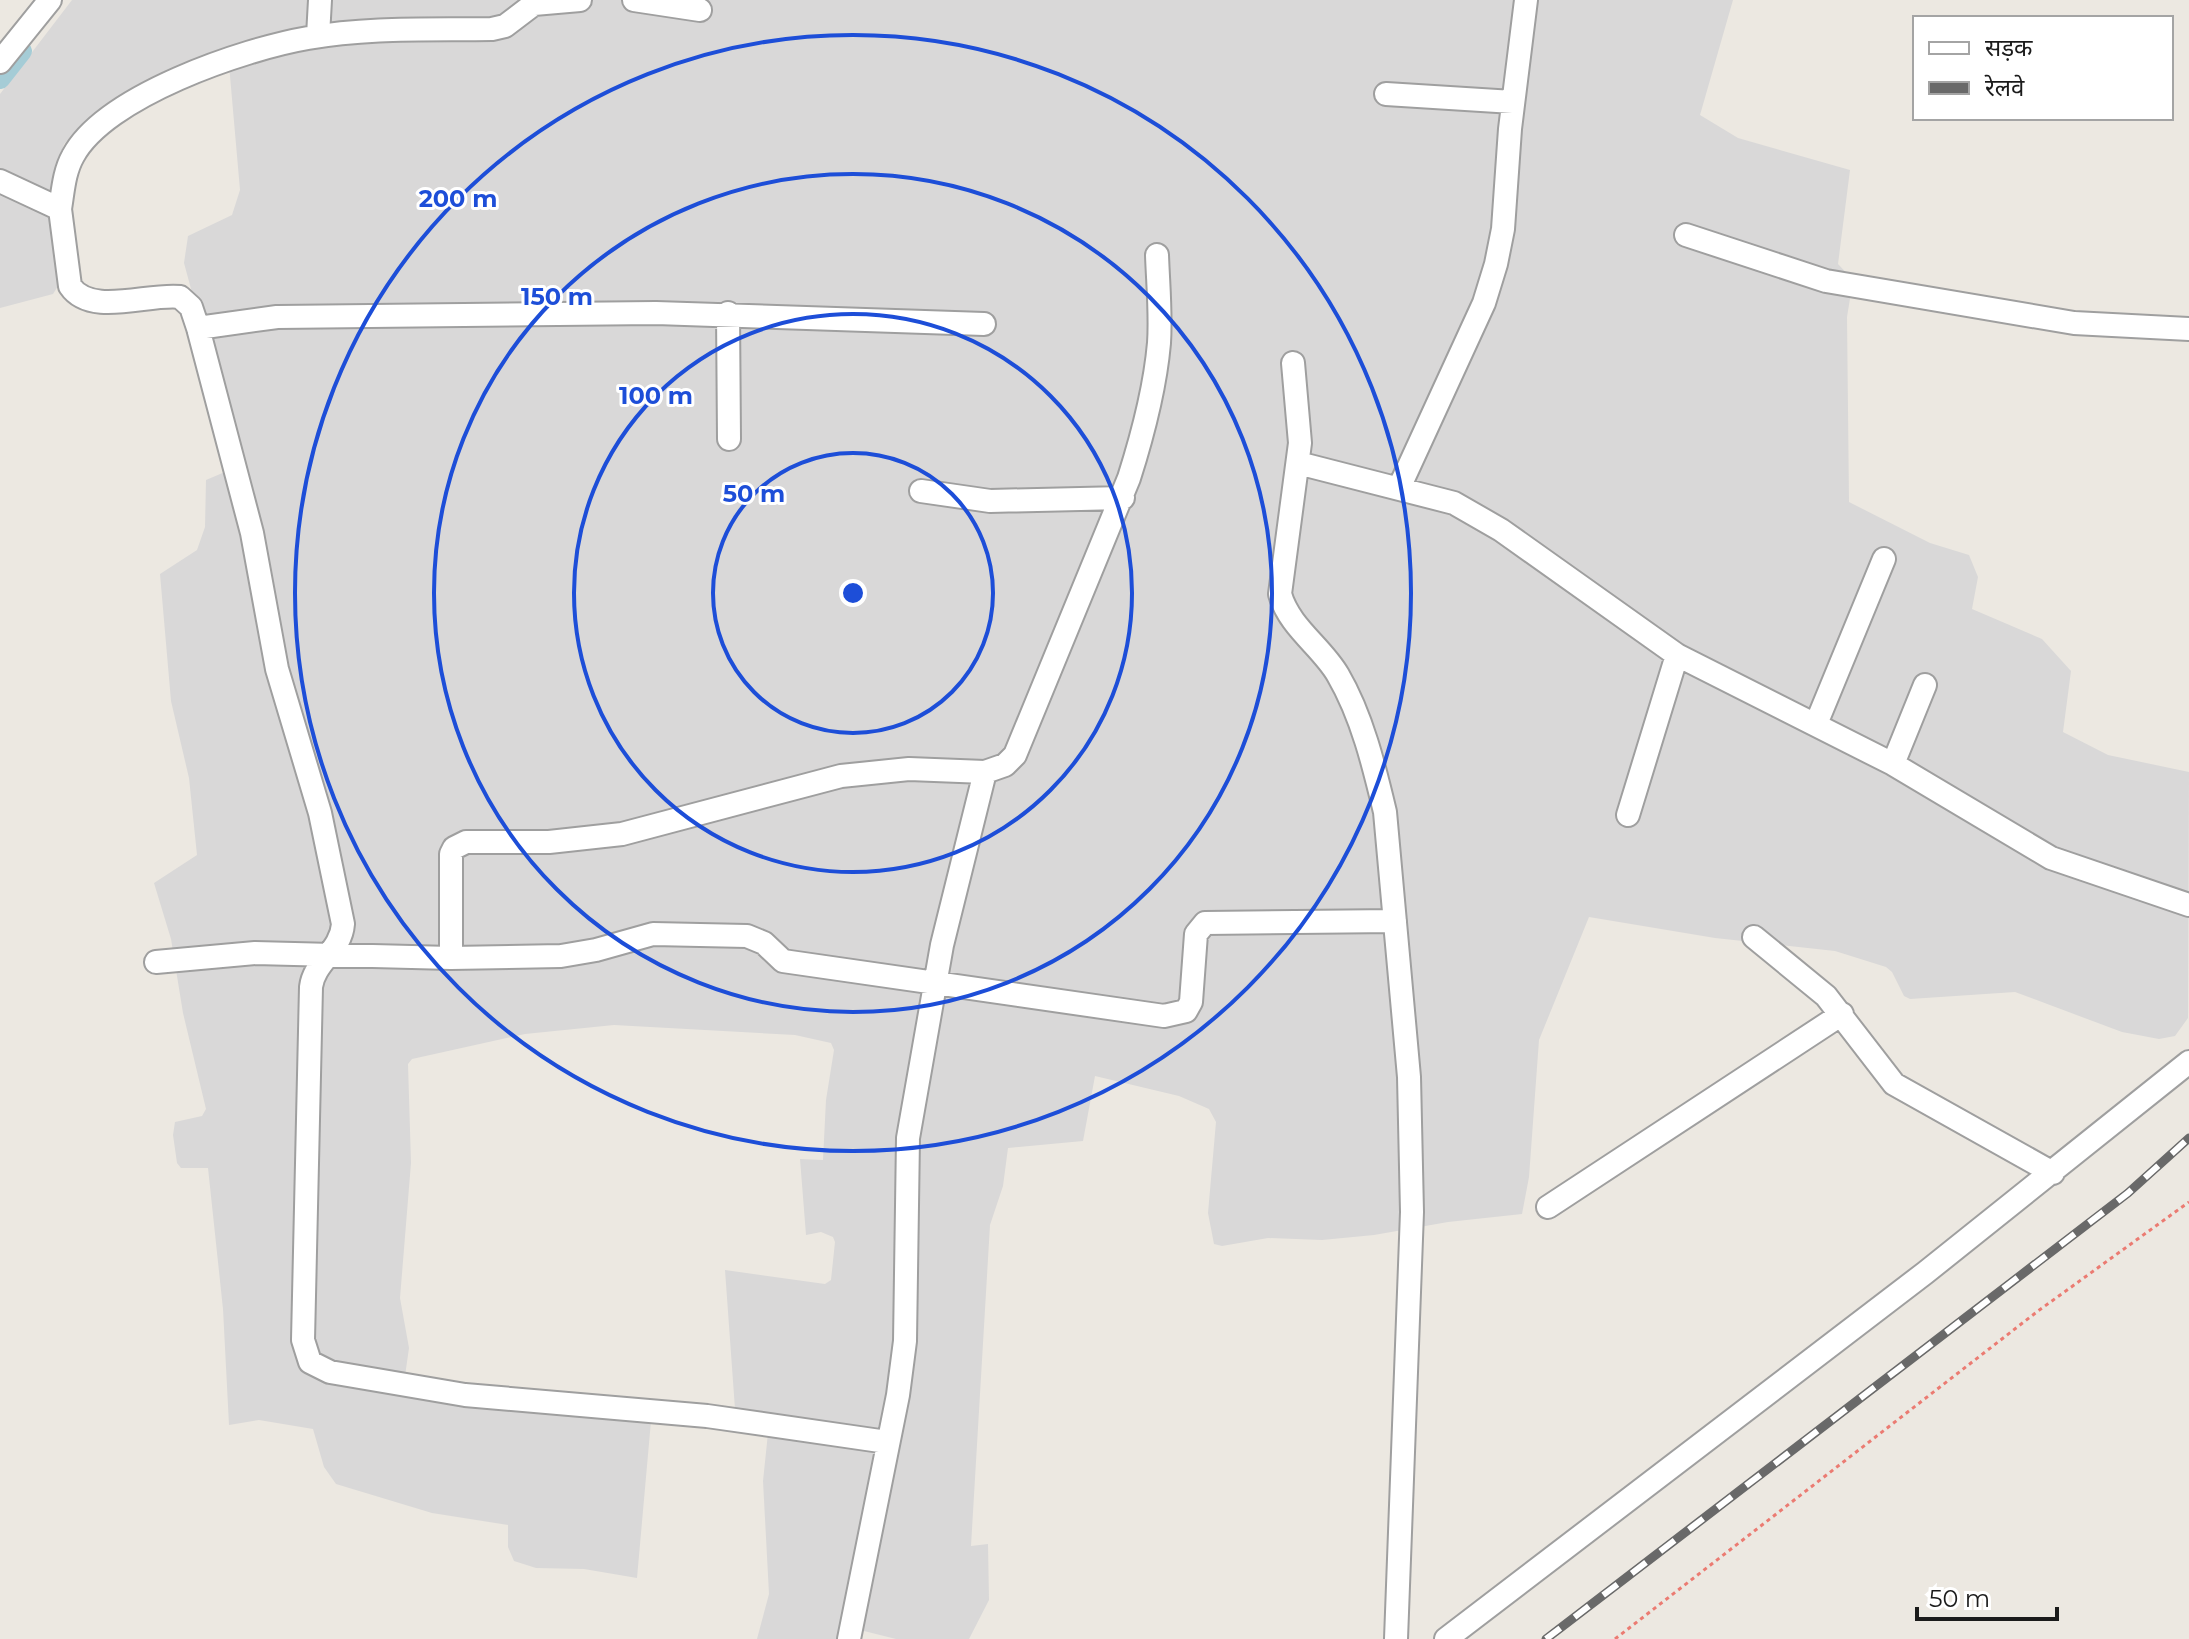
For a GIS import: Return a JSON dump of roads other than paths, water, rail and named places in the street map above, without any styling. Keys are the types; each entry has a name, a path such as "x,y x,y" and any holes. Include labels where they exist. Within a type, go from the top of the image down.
{"street":[{"path":"0,62 50,0"},
{"path":"318,36 320,0"},
{"path":"580,0 534,4 505,26 492,29 375,31 318,36 269,48 197,73 136,99 104,119 73,155 60,209 70,286 75,294 93,302 180,297 191,307 252,533 277,669 320,813 343,924 341,938 316,971 311,987 303,1340 310,1362 330,1372 465,1395 707,1416 887,1442"},
{"path":"634,0 700,10"},
{"path":"1399,488 1474,326 1496,264 1503,229 1513,102 1526,0"},
{"path":"1386,94 1513,102"},
{"path":"0,181 60,209"},
{"path":"1686,235 1826,281 2060,322 2189,329"},
{"path":"451,958 451,854 454,848 466,842 549,842 622,834 841,776 909,769 985,772 1005,765 1015,755 1123,498 1153,391 1159,341 1157,255"},
{"path":"198,328 277,317 728,313 984,324"},
{"path":"728,313 729,439"},
{"path":"1293,363 1300,427 1298,463 1280,594 1287,613 1336,671 1356,713 1385,812 1409,1077 1412,1271 1396,1639"},
{"path":"1298,463 1454,503 1473,513 1677,655 1893,764 2051,858 2189,905"},
{"path":"921,491 990,501 1123,498"},
{"path":"1816,724 1884,559"},
{"path":"1628,815 1677,655"},
{"path":"1893,764 1925,685"},
{"path":"849,1639 905,1341 907,1149 934,986 985,772"},
{"path":"156,962 255,953 451,958 582,953 653,934 747,936 764,943 772,955 783,961 854,969 934,986 1177,1015 1191,1002 1196,934 1205,923 1395,921"},
{"path":"1754,937 1842,1014 1870,1057 1894,1084 2053,1173"},
{"path":"1548,1207 1842,1014"},
{"path":"1446,1639 2053,1173 2189,1062"}],"waterway":[{"path":"0,79 22,51"}],"railway":[{"path":"1546,1639 2128,1193 2189,1138"}]}
